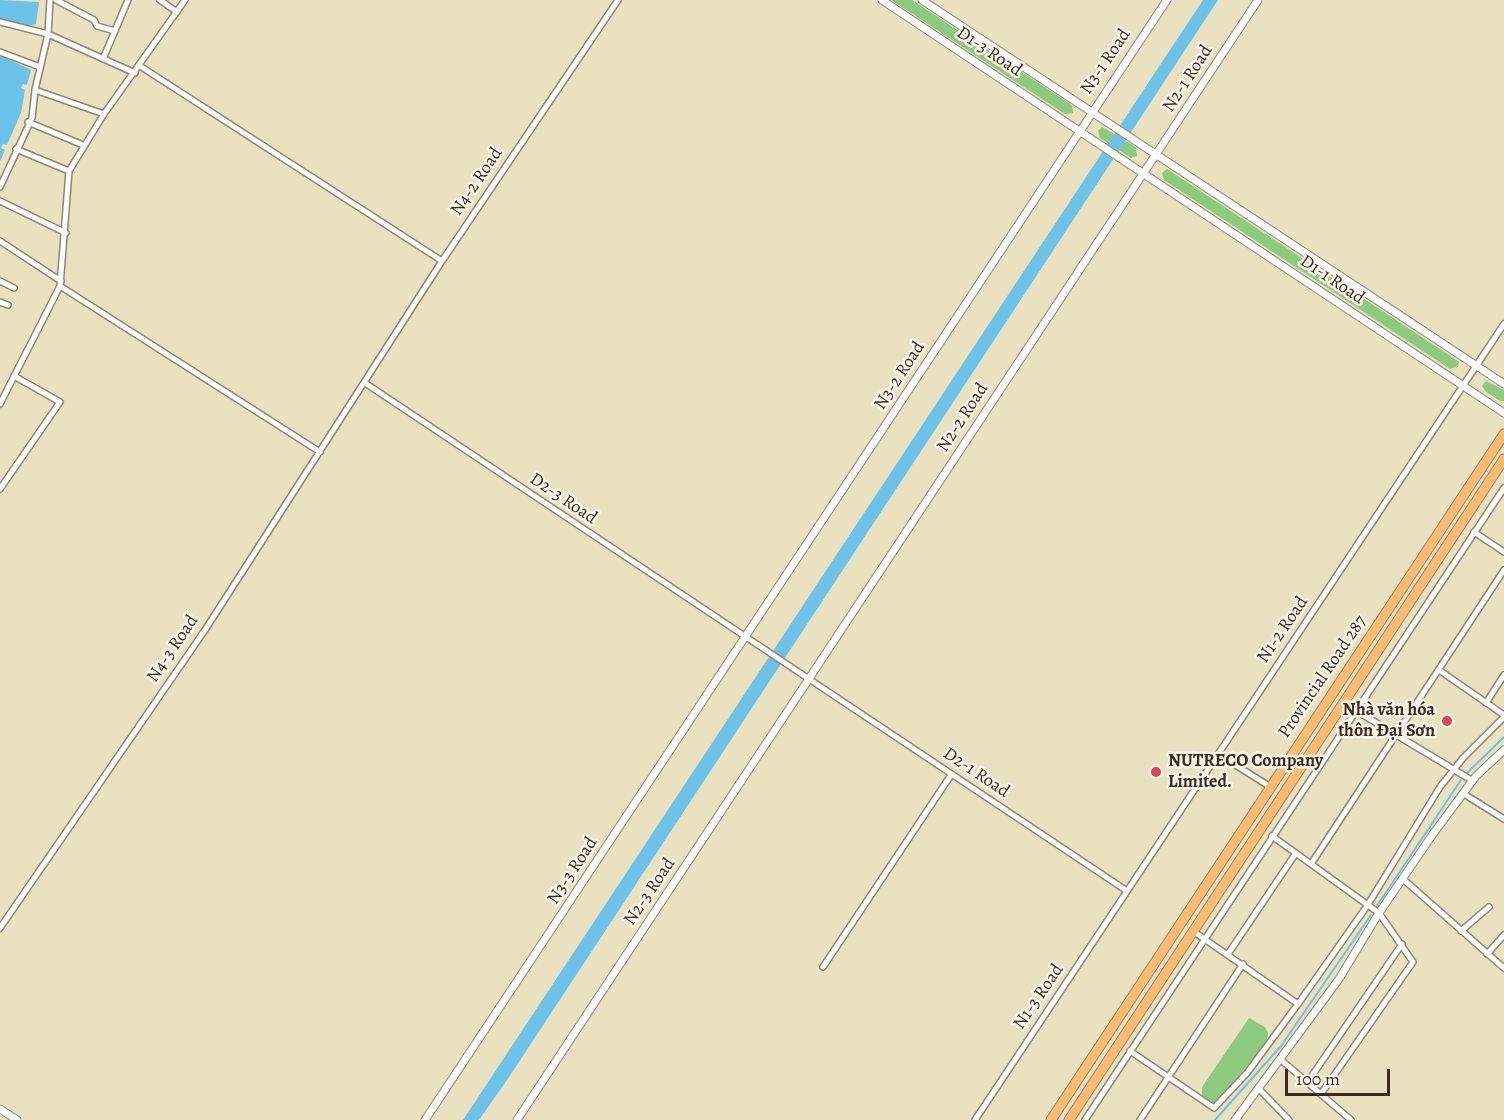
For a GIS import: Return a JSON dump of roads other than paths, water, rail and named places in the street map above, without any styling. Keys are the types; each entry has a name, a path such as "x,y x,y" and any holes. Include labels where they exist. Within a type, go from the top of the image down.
{"main road":[{"name":"Provincial Road 287","path":"1051,1120 1269,786 1504,434"},
{"name":"Provincial Road 287","path":"1069,1120 1504,459"},
{"path":"1249,818 1262,826"}],"street":[{"path":"0,186 28,122 32,118 36,101 35,90 48,34 50,0"},
{"path":"56,0 94,20 97,26 115,31"},
{"path":"103,59 128,0"},
{"path":"160,0 177,12"},
{"path":"0,404 61,283 69,171 104,114 185,0"},
{"name":"N4-2 Road","path":"365,383 442,261 618,0"},
{"name":"D1-3 Road","path":"882,0 1143,174"},
{"name":"D1-3 Road","path":"922,0 1157,154"},
{"name":"N3-1 Road","path":"1078,130 1167,0"},
{"name":"N2-1 Road","path":"1143,174 1258,0"},
{"path":"0,21 48,34 135,73"},
{"path":"0,52 40,67"},
{"path":"140,66 442,261"},
{"path":"35,90 104,114"},
{"path":"28,122 84,145"},
{"name":"N3-2 Road","path":"745,638 1078,130"},
{"path":"16,150 69,171"},
{"name":"D1-1 Road","path":"1157,154 1504,384"},
{"name":"D1-1 Road","path":"1143,174 1504,412"},
{"name":"N2-2 Road","path":"808,680 1143,174"},
{"path":"0,201 66,233"},
{"path":"0,241 320,452"},
{"path":"0,281 14,288"},
{"path":"0,302 8,305"},
{"name":"N1-2 Road","path":"1127,891 1504,324"},
{"path":"0,489 60,402 14,376"},
{"name":"D2-3 Road","path":"365,383 808,680"},
{"name":"N4-3 Road","path":"0,928 205,630 365,383"},
{"path":"0,384 8,389"},
{"path":"1085,1120 1504,488"},
{"path":"1474,532 1504,552"},
{"path":"1311,864 1504,570"},
{"name":"N3-3 Road","path":"425,1120 745,638"},
{"path":"1130,1051 1168,1079 1214,1108 1247,1073 1366,906 1440,787 1504,716 1439,670"},
{"path":"1486,703 1504,675"},
{"name":"D2-1 Road","path":"808,680 1127,891"},
{"name":"N2-3 Road","path":"517,1120 808,680"},
{"path":"1355,710 1473,782"},
{"path":"1235,1120 1339,979 1378,913 1464,794 1504,750"},
{"path":"1218,754 1269,786"},
{"path":"823,967 951,775"},
{"path":"1464,794 1504,819"},
{"path":"1272,836 1378,913 1413,962 1321,1094"},
{"path":"1228,954 1296,854"},
{"path":"1403,879 1504,968"},
{"name":"N1-3 Road","path":"975,1120 1127,891"},
{"path":"1461,931 1489,907"},
{"path":"1193,931 1298,1004"},
{"path":"1487,954 1504,935"},
{"path":"1307,1083 1402,944"},
{"path":"1140,1120 1243,964"},
{"path":"1280,1059 1351,1120"},
{"path":"1258,1088 1289,1120"},
{"path":"0,1109 17,1120"}],"water":[{"path":"0,0 39,2 36,24 28,26 0,18"},
{"path":"1203,0 1218,0 507,1080 479,1120 463,1120"},
{"path":"0,55 31,70 27,85 23,84 21,88 25,90 21,113 7,145 3,144 1,148 5,150 0,162"}],"waterway":[{"path":"1467,773 1504,737"},
{"path":"1377,906 1461,780"},
{"path":"1215,1120 1281,1046 1371,915"}],"place":[{"name":"Nhà văn hóa thôn Đại Sơn","path":"1447,721"},
{"name":"NUTRECO Company Limited.","path":"1156,772"}]}
